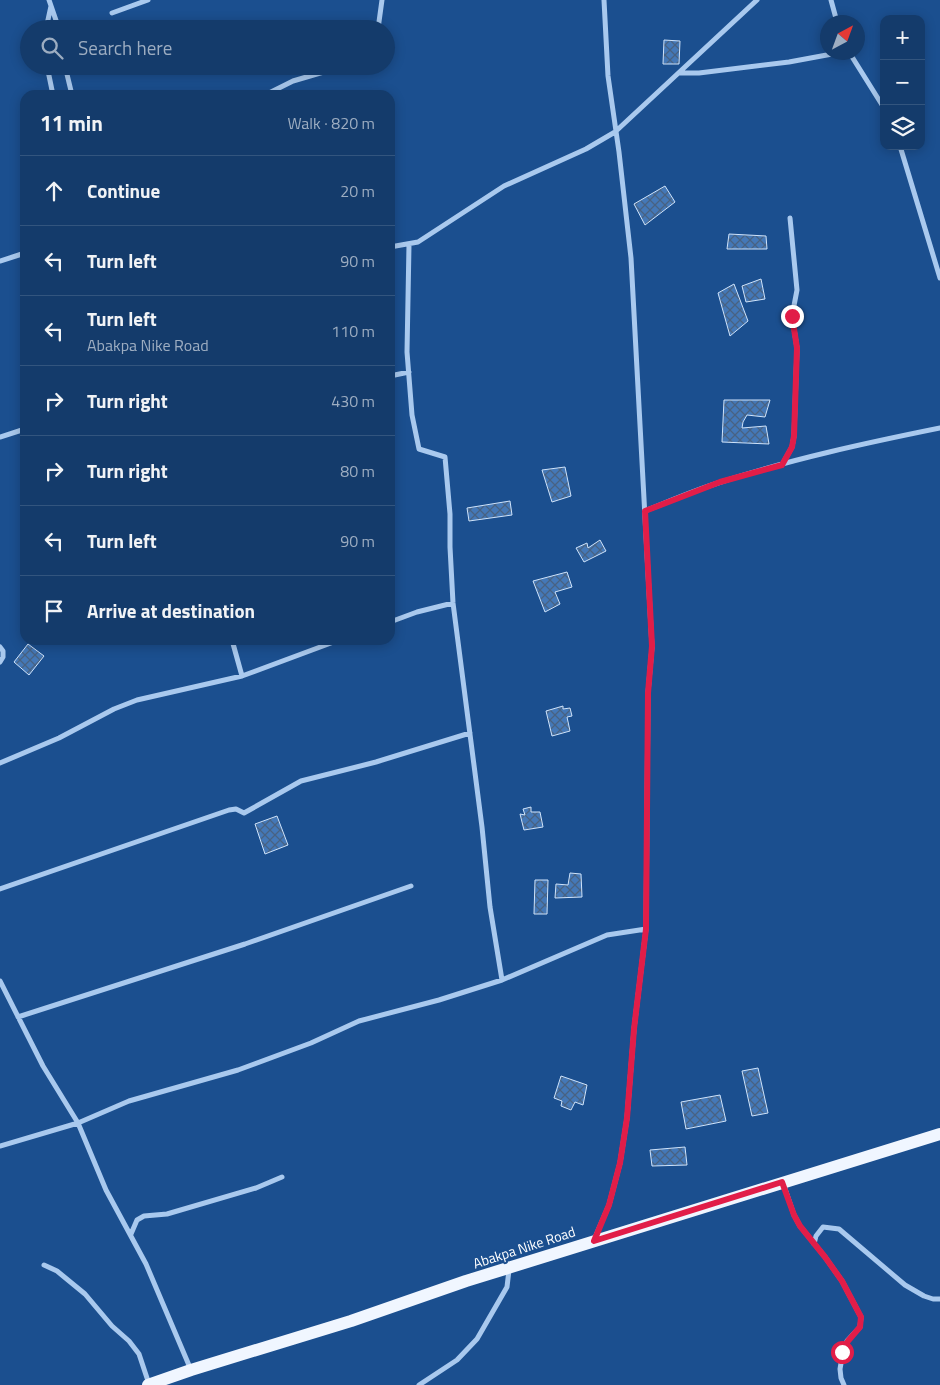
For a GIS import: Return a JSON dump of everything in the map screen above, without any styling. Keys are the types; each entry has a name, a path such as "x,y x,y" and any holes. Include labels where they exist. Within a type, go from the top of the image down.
{"main road":[{"name":"Abakpa Nike Road","path":"149,1385 191,1370 351,1321 466,1281 940,1134"}],"street":[{"path":"112,13 148,0"},
{"path":"379,20 382,0"},
{"path":"594,1241 609,1205 620,1163 627,1118 634,1029 646,929 648,693 652,646 631,258 608,76 604,0"},
{"path":"395,246 418,242 504,186 586,149 615,132 757,0"},
{"path":"831,0 835,15"},
{"path":"47,20 50,3"},
{"path":"50,3 56,20"},
{"path":"678,73 699,73 820,56"},
{"path":"854,60 882,105"},
{"path":"49,75 52,90"},
{"path":"67,75 71,90"},
{"path":"276,90 315,75"},
{"path":"901,150 940,278"},
{"path":"782,465 792,447 794,436 797,348 792,316 797,290 790,218"},
{"path":"409,245 407,352 412,415 419,449 445,457 450,514 453,603 482,827 490,907 502,980"},
{"path":"0,261 20,255"},
{"path":"395,375 409,372"},
{"path":"645,511 720,482 890,438 940,428"},
{"path":"0,437 20,431"},
{"path":"395,620 417,612 453,603"},
{"path":"233,645 242,676"},
{"path":"0,763 59,738 138,700 242,676 326,645"},
{"path":"0,647 3,651 3,657 0,662"},
{"path":"0,889 229,810 236,809 244,814 301,781 376,762 470,734"},
{"path":"18,1017 245,944 411,886"},
{"path":"0,1146 78,1123 129,1100 238,1070 311,1043 359,1021 439,1000 502,980 607,935 646,929"},
{"path":"0,981 43,1066 78,1123 106,1190 146,1264 191,1370"},
{"path":"131,1234 137,1220 144,1216 168,1214 256,1188 282,1177"},
{"path":"782,1182 800,1226 842,1281 861,1317 860,1327 848,1341 842,1352 840,1369 844,1385"},
{"path":"814,1244 816,1236 823,1227 839,1229 905,1285 924,1296 940,1299"},
{"path":"44,1265 57,1271 85,1294 112,1326 129,1341 139,1354 149,1385"},
{"path":"419,1385 457,1360 477,1339 506,1287 509,1268"}],"building":[{"path":"664,40 680,41 679,64 663,64"},
{"path":"665,186 675,202 645,225 634,204"},
{"path":"729,234 766,236 767,249 727,249"},
{"path":"761,279 765,299 746,302 742,286"},
{"path":"734,284 748,321 730,336 718,293"},
{"path":"724,400 770,400 765,417 747,415 742,428 766,426 769,444 722,442"},
{"path":"565,467 571,496 552,502 542,470"},
{"path":"510,501 512,515 469,521 467,508"},
{"path":"600,540 606,551 584,562 576,548 587,543 588,548"},
{"path":"567,572 572,587 555,592 560,604 545,612 533,581"},
{"path":"27,645 44,656 29,675 14,662"},
{"path":"563,706 563,709 570,708 572,716 567,717 570,731 552,736 546,711"},
{"path":"531,807 531,812 540,812 543,827 524,830 520,814 525,815 523,809"},
{"path":"277,816 288,845 265,854 255,824"},
{"path":"570,873 581,874 582,897 555,898 556,884 568,885"},
{"path":"535,880 548,880 547,914 534,914"},
{"path":"758,1068 768,1113 752,1116 742,1071"},
{"path":"561,1076 587,1085 583,1105 575,1102 571,1110 561,1106 562,1101 554,1098"},
{"path":"720,1095 726,1121 686,1129 681,1102"},
{"path":"685,1147 687,1165 652,1166 650,1150"}],"route":[{"path":"792,316 797,348 794,436 792,447 782,465 720,482 645,511 652,646 648,693 646,929 634,1029 627,1118 620,1163 609,1205 594,1241 782,1182 800,1226 842,1281 861,1317 860,1327 848,1341 842,1352"}]}
